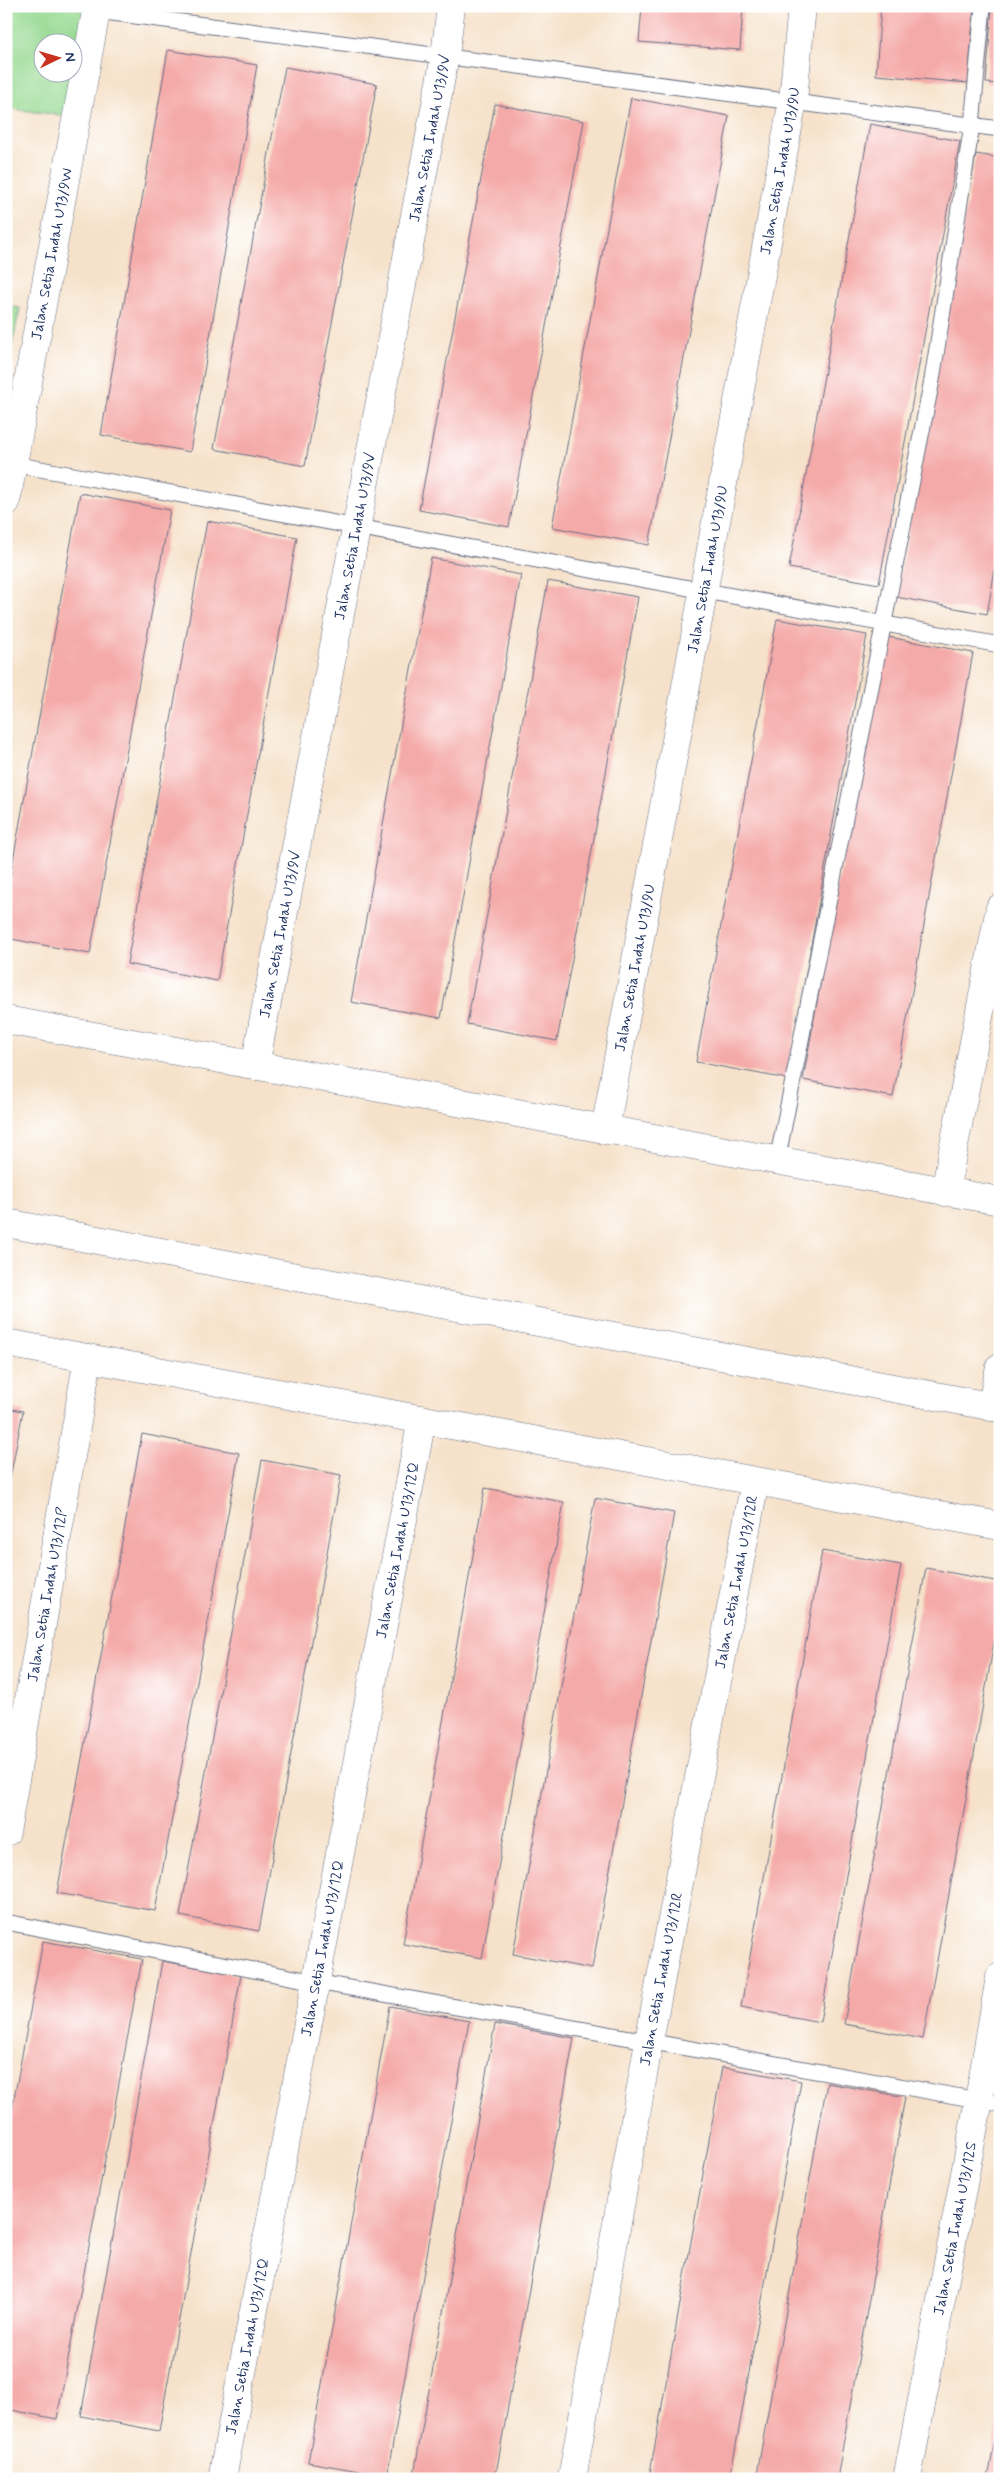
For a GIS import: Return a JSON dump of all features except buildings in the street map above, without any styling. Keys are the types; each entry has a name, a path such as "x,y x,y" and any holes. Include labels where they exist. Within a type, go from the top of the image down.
{"street":[{"name":"Jalan Setia Indah U13/9V","path":"255,1066 445,56 451,6"},
{"name":"Jalan Setia Indah U13/9U","path":"605,1130 793,100 802,6"},
{"name":"Jalan Setia Indah U13/9W","path":"6,502 97,9"},
{"path":"945,1192 1000,908"},
{"path":"6,1020 777,1162 1000,1201"},
{"path":"6,1223 995,1408 1000,1367"},
{"path":"6,1343 1000,1526"},
{"name":"Jalan Setia Indah U13/12P","path":"6,1832 88,1358"},
{"name":"Jalan Setia Indah U13/12Q","path":"222,2479 422,1419"},
{"name":"Jalan Setia Indah U13/12R","path":"572,2479 649,2041 754,1482"},
{"name":"Jalan Setia Indah U13/12S","path":"907,2479 989,2102 1000,1977"}],"lane":[{"path":"777,1162 932,380 972,126 982,6"},
{"path":"97,9 1000,129"},
{"path":"13,464 1000,645"},
{"path":"6,1922 316,1982 989,2102"}],"green space":[{"path":"6,6 89,6 82,58 82,32 32,32 32,82 79,82 74,117 6,108"},
{"path":"6,305 20,308 6,374"}]}
